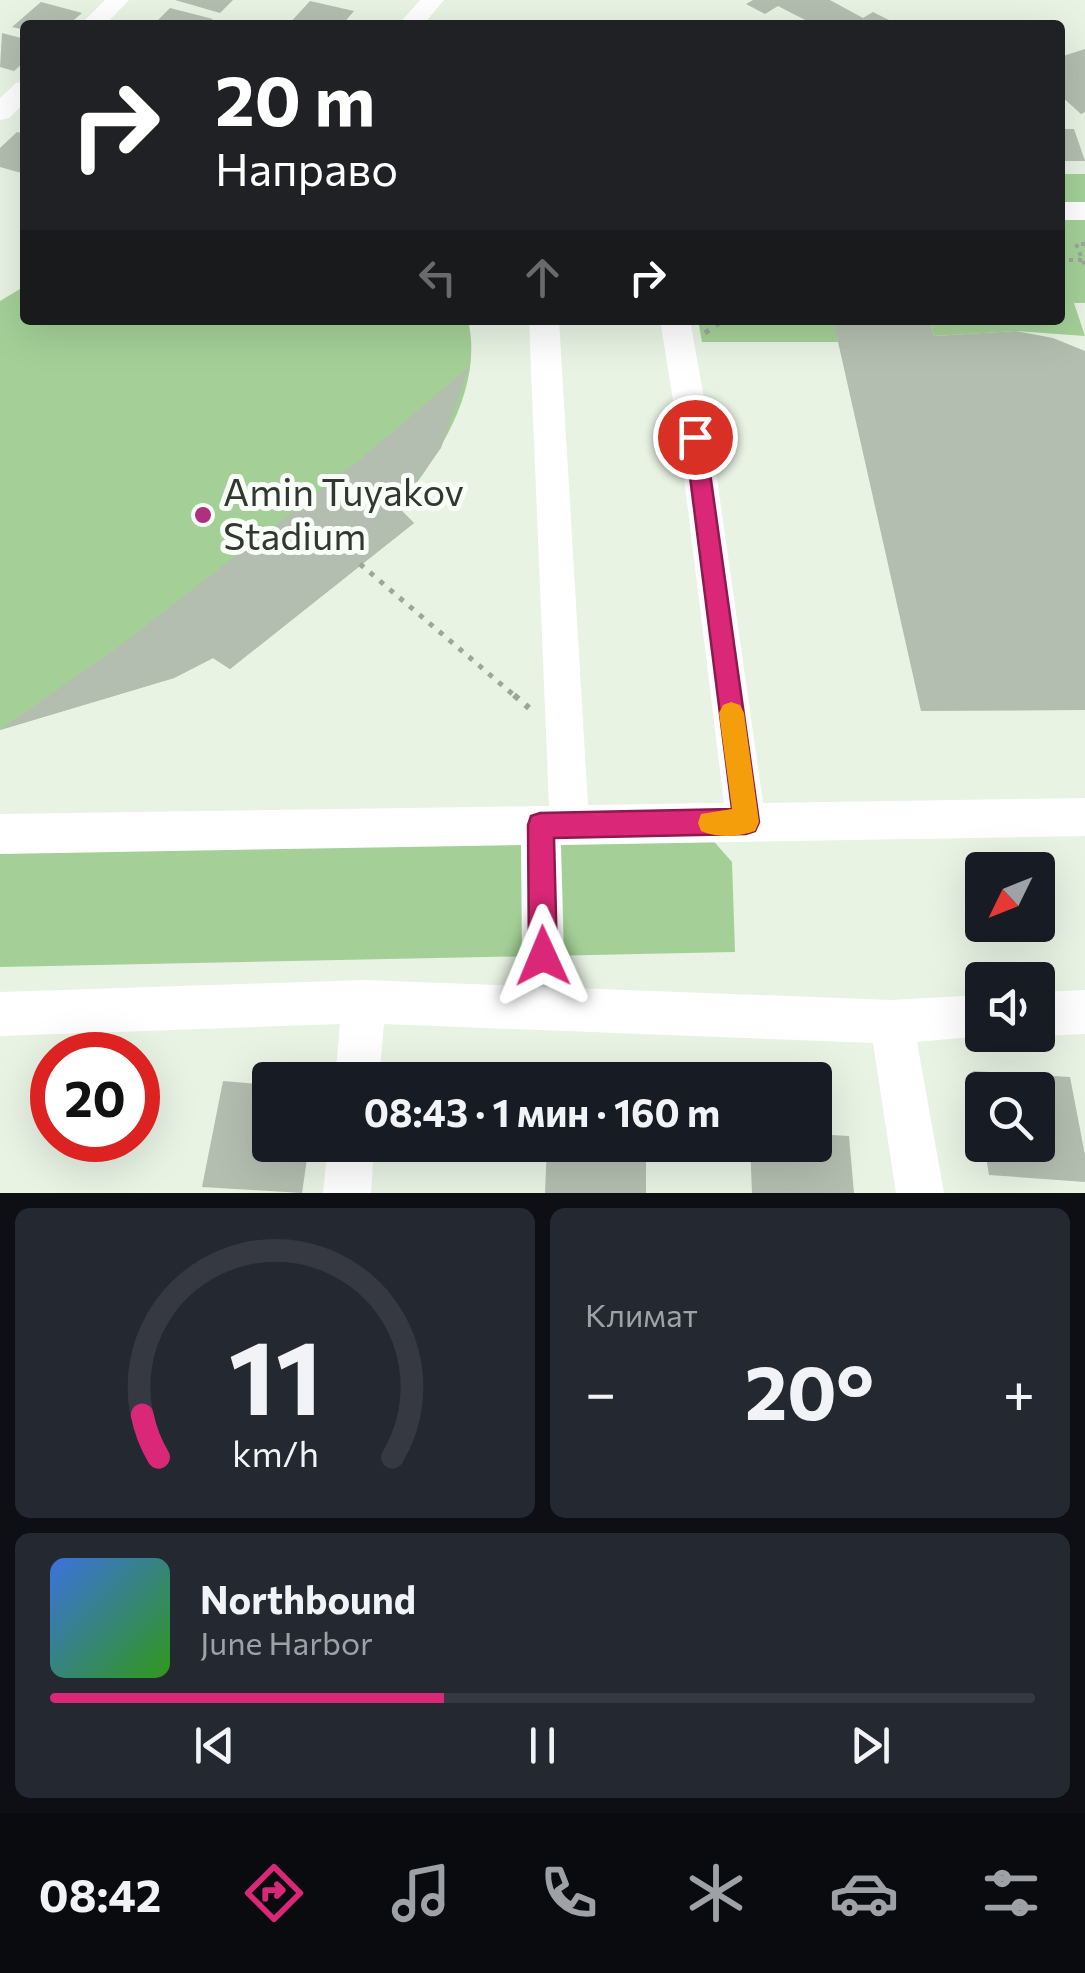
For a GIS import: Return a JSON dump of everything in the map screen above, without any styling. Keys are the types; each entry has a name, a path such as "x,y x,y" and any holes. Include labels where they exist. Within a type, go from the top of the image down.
{"street":[{"path":"97,20 118,0"},
{"path":"414,20 432,0"},
{"path":"0,112 20,93"},
{"path":"543,956 562,736 544,325"},
{"path":"676,325 695,437 746,822"},
{"path":"0,834 1085,816"},
{"path":"359,1062 364,1002"},
{"path":"0,1014 364,1002 890,1022 965,1018"},
{"path":"1055,1013 1085,1012"},
{"path":"890,1022 920,1193"},
{"path":"347,1193 350,1162"}],"path":[{"path":"1084,263 1076,244 1085,244"},
{"path":"360,564 562,736"}],"green space":[{"path":"1065,174 1085,174 1085,303 1074,303 1085,336 1016,331 934,336 931,325 1065,325"},
{"name":"Amin Tuyakov Stadium","path":"20,289 20,325 469,325 470,370 464,395 442,444 398,507 414,523 230,669 213,658 174,678 0,730 0,301"},
{"path":"699,325 835,325 838,342 702,342"},
{"path":"710,837 732,862 735,952 0,967 0,849"}],"building":[{"path":"175,0 233,0 220,13"},
{"path":"753,0 830,0 863,18 873,12 889,20 805,20 778,6 765,14 746,4"},
{"path":"310,1 354,11 346,20 293,20"},
{"path":"41,2 82,13 74,20 20,20"},
{"path":"170,8 213,19 212,20 158,20"},
{"path":"2,33 20,38 20,66 14,71 0,67"},
{"path":"1085,49 1085,112 1081,114 1065,100 1065,55"},
{"path":"1065,129 1074,129 1085,161 1065,161"},
{"path":"20,133 20,173 0,167 0,148"},
{"path":"834,325 931,325 934,336 1016,331 1053,338 1085,351 1085,710 921,711"},
{"path":"469,367 441,448 398,507 414,523 230,669 213,658 174,678 0,730 122,644 362,458"},
{"path":"1055,1076 1070,1077 1085,1155 1085,1182 989,1175 987,1162 1055,1162"},
{"path":"223,1081 252,1083 252,1162 307,1162 302,1193 202,1187"},
{"path":"832,1135 849,1136 854,1193 752,1193 751,1162 832,1162"},
{"path":"546,1162 646,1162 646,1193 545,1193"}],"slow traffic":[{"path":"710,823 746,822 731,713"}],"place":[{"name":"Amin Tuyakov Stadium","path":"203,515"}],"route":[{"path":"543,956 540,825 746,822 695,437"}]}
